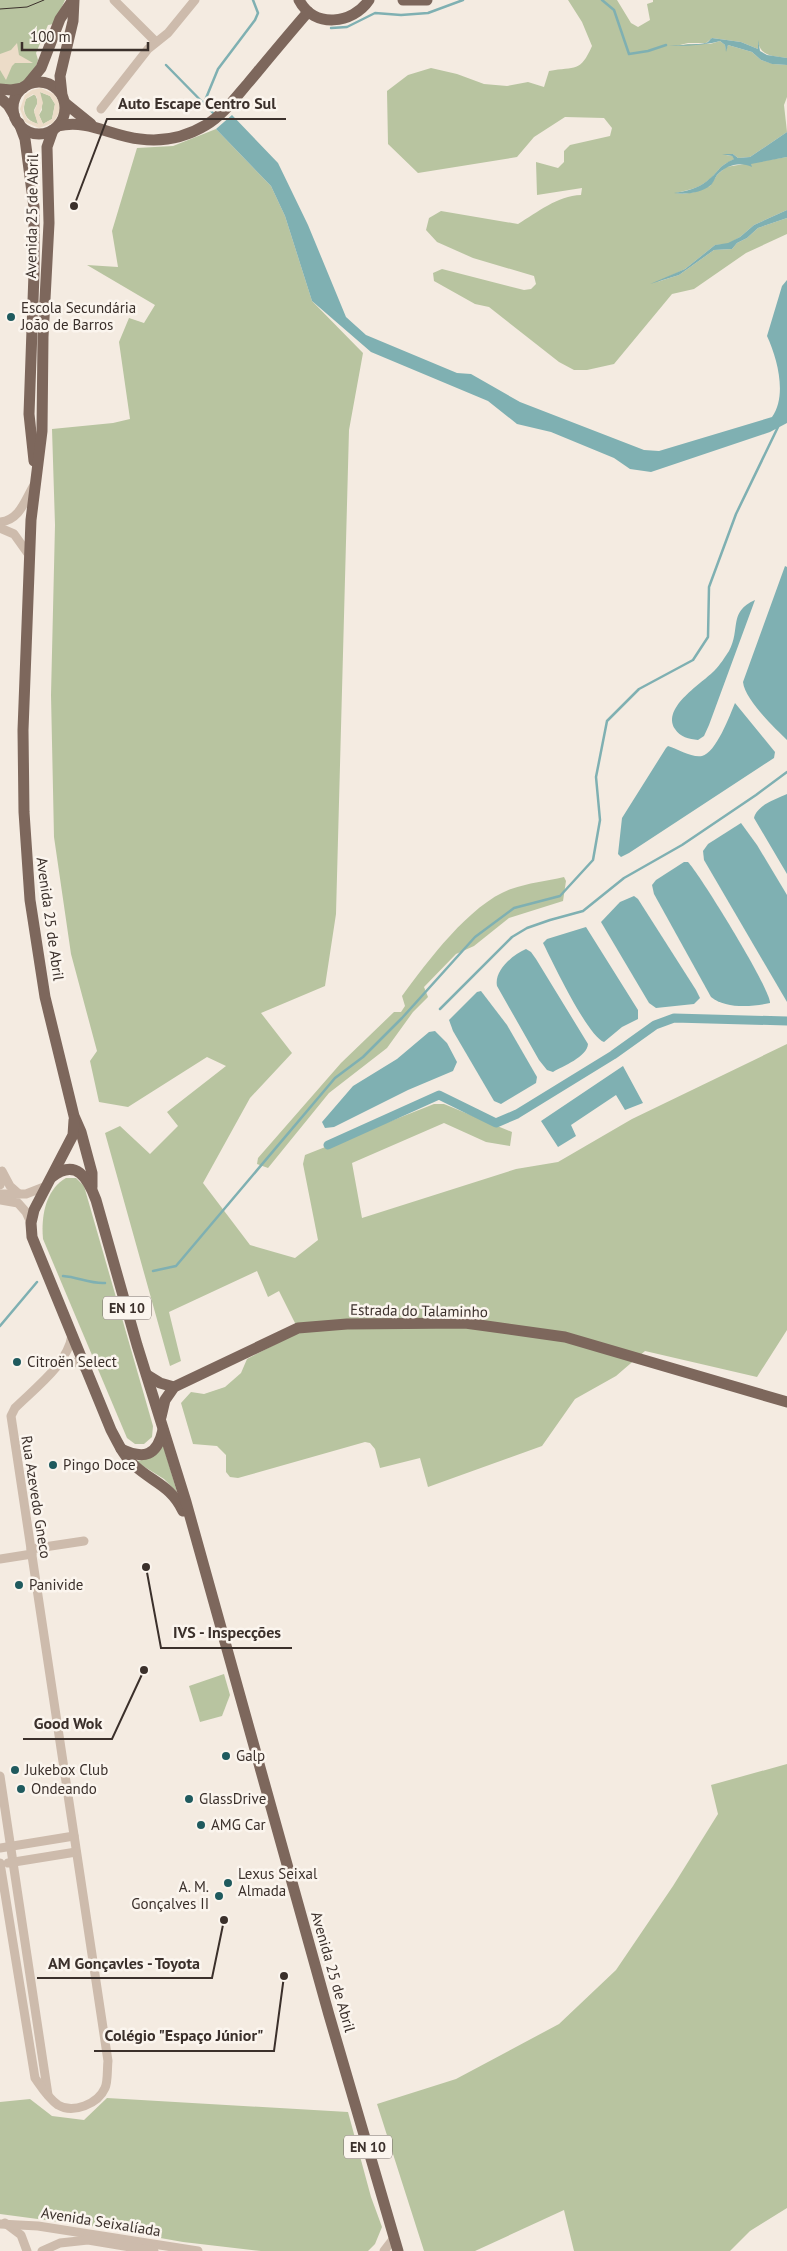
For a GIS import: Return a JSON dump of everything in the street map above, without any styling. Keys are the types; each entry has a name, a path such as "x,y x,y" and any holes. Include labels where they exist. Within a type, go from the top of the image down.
{"main road":[{"path":"64,100 60,89 60,76 73,22 74,0"},
{"path":"25,87 37,76 60,19 74,0"},
{"path":"299,0 308,12 320,19 341,20 360,12 370,0"},
{"path":"403,0 428,0"},
{"path":"0,98 8,105 17,121 32,133 43,134 70,123 92,125 127,137 156,140 180,136 208,124 228,105 308,12"},
{"path":"0,89 25,87 38,82 49,84 92,125"},
{"name":"EN 10","path":"17,121 14,102 25,87"},
{"name":"EN 10","path":"56,128 64,115 64,100"},
{"name":"Avenida 25 de Abril","path":"17,121 25,140 34,207 30,414 36,483"},
{"name":"Avenida 25 de Abril","path":"56,128 47,147 48,223 43,337 42,431 31,520 23,730 23,798 30,900 46,997 74,1116 81,1132 92,1173 92,1187 192,1528 326,2006 398,2251"},
{"name":"Avenida 25 de Abril","path":"74,1116 73,1135 34,1210 32,1237 111,1430 121,1449 135,1466 169,1490 180,1504 192,1528"},
{"name":"Avenida 25 de Abril","path":"52,1177 62,1170 77,1170 84,1175 92,1187"},
{"name":"Estrada do Talaminho","path":"174,1387 298,1328 338,1325 464,1323 565,1337 787,1402"},
{"path":"121,1449 133,1455 149,1454 155,1450 160,1440 165,1400 174,1387 160,1383 147,1375"}],"street":[{"path":"114,0 156,42"},
{"path":"101,110 148,48 168,34 195,0"},
{"path":"0,522 7,521 23,507 36,483"},
{"path":"0,528 14,534 29,555"},
{"path":"0,1185 1,1169"},
{"path":"1,1169 10,1186 19,1194"},
{"path":"0,1194 26,1194 44,1188"},
{"path":"0,1200 18,1203 32,1223"},
{"name":"Rua Azevedo Gneco","path":"49,2097 60,2106 75,2108 92,2103 105,2088 108,2061 10,1416 15,1408 56,1366 69,1348 72,1334"},
{"path":"56,1366 65,1362 74,1362 82,1365 86,1370"},
{"path":"0,1559 84,1541"},
{"path":"0,1776 5,1847 12,1862 49,2097"},
{"path":"5,1847 74,1836"},
{"path":"49,2097 35,2078 30,2056 0,1864 76,1852"},
{"path":"3,2223 21,2236 27,2251"},
{"name":"Avenida Seixalíada","path":"3,2223 93,2233 198,2251"},
{"path":"384,2251 394,2238"},
{"name":"Avenida Seixalíada","path":"42,2251 60,2243 88,2240 154,2251"}],"green space":[{"path":"0,0 65,0 54,24 48,25 36,53 38,60 36,66 27,79 17,86 0,86"},
{"path":"568,0 617,0 631,23 638,27 650,20 647,4 653,2 653,0 787,0 787,58 773,56 762,51 758,43 758,49 741,42 712,38 706,43 688,43 676,46 710,44 720,41 725,45 726,50 728,45 752,52 761,60 773,64 787,65 787,97 784,105 787,132 750,157 738,158 733,154 726,155 732,156 735,159 721,167 703,184 676,193 695,192 710,186 717,175 726,167 787,157 787,210 754,225 728,244 715,245 685,269 657,282 679,275 714,250 732,249 737,243 747,238 758,228 787,218 787,234 746,253 694,289 672,294 614,364 587,370 574,370 559,362 489,307 475,304 434,281 433,273 442,269 524,290 531,289 536,284 534,276 473,258 437,242 426,230 429,218 441,211 518,224 556,201 581,195 582,188 537,195 536,162 558,168 564,162 564,151 570,145 610,136 612,128 604,118 565,117 534,137 517,157 418,173 388,144 387,91 408,75 431,68 457,74 484,84 507,86 528,82 544,87 549,71 576,67 584,61 592,46 582,22"},
{"path":"40,92 50,96 55,104 52,119 43,124 39,115 42,110"},
{"path":"35,94 38,102 34,110 38,124 30,121 24,111 26,99"},
{"path":"216,129 271,186 285,216 312,301 363,353 349,430 336,914 325,986 261,1013 292,1053 250,1098 203,1183 250,1245 295,1258 318,1240 303,1164 305,1155 434,1104 444,1104 512,1132 510,1146 486,1142 444,1123 352,1163 362,1218 516,1169 558,1162 632,1119 787,1044 787,1330 757,1377 645,1351 616,1376 575,1399 542,1446 428,1487 420,1458 380,1468 375,1449 370,1443 365,1442 238,1478 230,1477 226,1472 226,1455 217,1446 193,1444 181,1403 191,1392 204,1394 225,1387 241,1373 247,1359 297,1333 295,1323 279,1291 268,1297 257,1271 169,1312 181,1361 170,1366 105,1133 120,1126 150,1154 178,1126 167,1112 226,1066 207,1057 128,1107 99,1102 90,1061 97,1051 71,954 54,837 51,695 55,525 52,429 113,423 130,419 119,342 129,318 144,323 155,305 87,265 118,267 112,231 137,148 173,146"},
{"path":"564,877 566,881 563,901 509,918 474,946 456,954 424,987 428,997 413,1012 387,1048 329,1093 268,1168 257,1164 258,1158 341,1063 394,1012 401,1012 405,1006 402,996 437,951 465,920 496,896 511,889"},
{"path":"66,1178 76,1178 84,1186 153,1426 152,1437 144,1444 135,1444 127,1438 43,1239 44,1213 49,1197 59,1183"},
{"path":"163,1445 177,1492 164,1479 135,1461 158,1452"},
{"path":"224,1674 230,1695 222,1716 200,1722 189,1686"},
{"path":"787,1764 787,2208 750,2231 730,2251 574,2251 564,2210 475,2251 424,2251 377,2104 456,2079 559,2024 616,1970 673,1886 718,1814 711,1785"},
{"path":"107,2098 348,2112 371,2197 382,2227 375,2244 368,2251 261,2251 183,2242 98,2227 0,2214 0,2102 30,2099 52,2116 84,2120"}],"shaded area":[{"path":"17,43 19,55 33,63 15,63 6,80 0,70 0,54 11,50"},
{"path":"41,88 54,94 59,102 60,111 53,123 39,128 25,122 20,109 25,95 32,90","holes":["40,92 50,96 55,104 52,119 43,124 39,115 43,103","33,94 37,97 37,105 34,112 38,124 28,120 23,110 26,99"]}],"water":[{"path":"712,38 741,42 758,49 758,40 760,51 767,55 787,58 787,65 772,64 761,60 752,52 728,45 726,52 725,45 720,41 708,44 666,45 707,43"},
{"path":"232,115 278,163 308,225 346,317 366,335 457,373 471,374 520,402 644,450 659,451 772,417 777,408 780,388 775,356 767,336 782,286 787,280 787,423 770,432 651,472 630,469 614,458 551,432 517,424 488,401 371,352 312,301 285,216 271,186 216,129"},
{"path":"787,132 787,157 751,164 752,167 743,164 729,166 717,175 711,185 703,190 683,194 674,193 703,184 721,167 734,159 732,156 722,154 733,154 738,158 750,157"},
{"path":"787,210 787,218 758,228 747,238 737,243 732,249 714,250 679,275 650,284 685,269 715,245 728,243 740,237 754,225"},
{"path":"785,566 787,567 787,740 754,705 743,682"},
{"path":"755,600 704,736 698,740 682,736 675,729 672,721 678,704 721,663 729,651 741,610"},
{"path":"735,703 775,752 774,758 621,857 618,854 622,818 666,748 668,746 689,755 702,756 707,753 722,733"},
{"path":"787,794 787,874 754,818 763,806"},
{"path":"741,823 757,845 787,895 787,1002 704,860 703,851 708,844"},
{"path":"684,862 688,862 720,909 748,956 770,1003 739,1006 724,1004 711,997 654,894 652,885 656,880"},
{"path":"634,896 638,899 696,990 700,998 694,1004 656,1008 649,1003 601,922 620,902"},
{"path":"586,927 638,1010 638,1019 622,1027 604,1042 597,1037 580,1013 543,943 547,939"},
{"path":"526,949 536,959 588,1044 587,1049 579,1057 553,1072 547,1070 539,1060 497,986 498,975 501,969 515,955"},
{"path":"481,991 507,1025 537,1077 536,1083 501,1104 494,1101 453,1031 449,1020 477,992"},
{"path":"435,1031 447,1043 457,1062 453,1071 408,1090 334,1127 325,1128 322,1122 353,1086 397,1059 429,1032"},
{"path":"623,1066 643,1103 625,1110 616,1095 571,1125 576,1136 558,1147 541,1121"}],"waterway":[{"path":"204,103 218,69 255,20 258,13 253,0"},
{"path":"331,28 347,27 375,13 401,15 428,13 463,0"},
{"path":"602,0 614,10 629,54 648,51 666,45"},
{"path":"166,65 214,114"},
{"path":"153,1271 176,1266 335,1078 363,1057 402,1018 475,937 514,908 560,896 593,860 600,820 596,777 607,721 639,689 693,660 708,637 709,587 736,514 778,427"},
{"path":"440,1009 512,937 527,928 583,911 624,878 682,845 787,772"},
{"path":"328,1145 439,1095 496,1123 517,1114 613,1055 655,1025 674,1018 787,1021"},
{"path":"63,1276 105,1283"},
{"path":"0,1326 37,1282"}],"tram line":[{"path":"0,9 27,7 44,0"}],"place":[{"name":"Auto Escape Centro Sul","path":"74,206"},
{"name":"Escola Secundária João de Barros","path":"11,317"},
{"name":"Citroën Select","path":"17,1362"},
{"name":"Pingo Doce","path":"53,1465"},
{"name":"IVS - Inspecções","path":"146,1567"},
{"name":"Panivide","path":"19,1585"},
{"name":"Good Wok","path":"144,1670"},
{"name":"Galp","path":"226,1756"},
{"name":"Jukebox Club","path":"15,1770"},
{"name":"Ondeando","path":"21,1789"},
{"name":"GlassDrive","path":"189,1799"},
{"name":"AMG Car","path":"201,1825"},
{"name":"Lexus Seixal Almada","path":"228,1883"},
{"name":"A. M. Gonçalves II","path":"219,1896"},
{"name":"AM Gonçavles - Toyota","path":"224,1920"},
{"name":"Colégio \"Espaço Júnior\"","path":"284,1976"}]}
